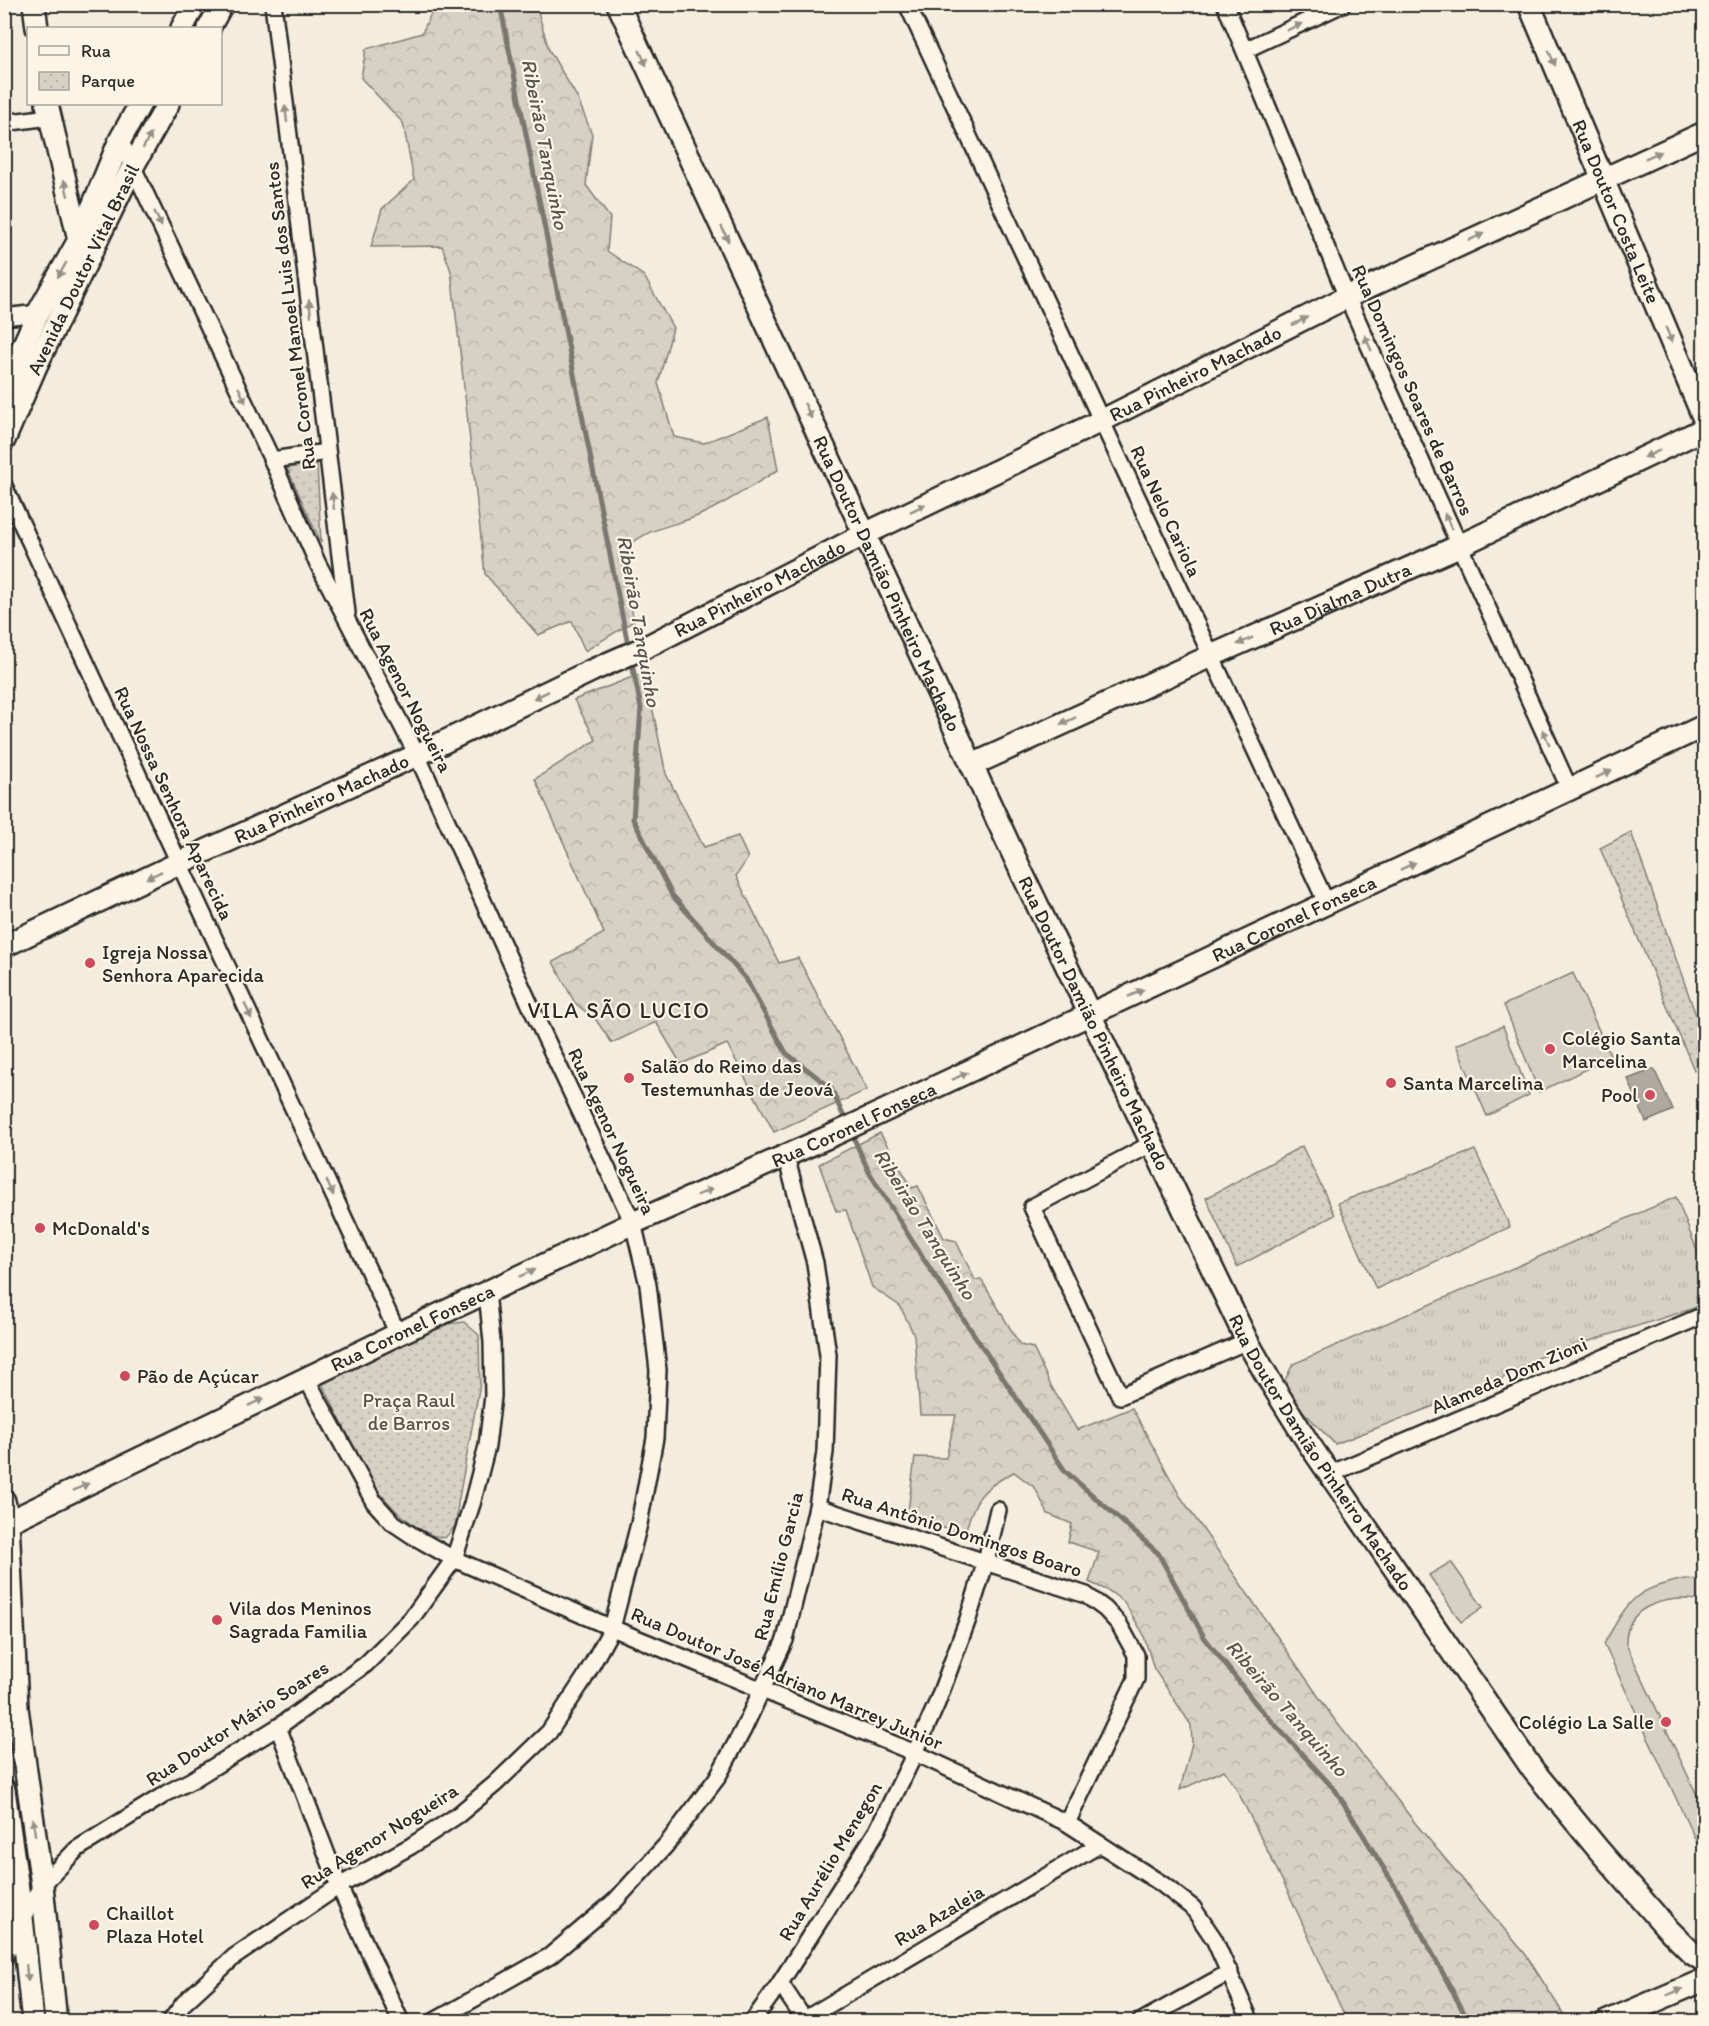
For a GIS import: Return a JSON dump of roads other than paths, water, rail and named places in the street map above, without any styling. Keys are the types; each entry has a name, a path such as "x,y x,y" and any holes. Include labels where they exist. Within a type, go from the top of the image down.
{"street":[{"path":"34,4 38,27"},
{"path":"183,27 195,4"},
{"path":"210,27 222,4"},
{"name":"Rua Coronel Manoel Luis dos Santos","path":"273,4 348,622"},
{"name":"Rua Doutor Damião Pinheiro Machado","path":"618,4 1089,1015 1247,1341 1271,1383 1330,1474 1533,1770 1666,1927 1704,1961"},
{"name":"Rua Nelo Cariola","path":"907,4 1327,904"},
{"name":"Rua Domingos Soares de Barros","path":"1226,4 1347,297 1570,790"},
{"path":"1245,50 1343,4"},
{"name":"Rua Doutor Costa Leite","path":"1529,4 1704,419"},
{"name":"Avenida Doutor Vital Brasil","path":"4,388 38,313 79,240 120,140 139,105"},
{"name":"Avenida Doutor Vital Brasil","path":"4,440 35,368 133,166 167,105"},
{"path":"4,123 48,110 86,265"},
{"name":"Rua Pinheiro Machado","path":"4,946 648,646 865,534 1101,421 1347,297 1704,132"},
{"name":"Rua Agenor Nogueira","path":"120,140 272,460 317,562 417,755 536,1018 633,1223 648,1286 658,1370 656,1426 639,1524 612,1628 584,1679 549,1732 495,1784 458,1815 411,1846 339,1886 234,1957 184,2003 170,2022"},
{"path":"4,317 38,313"},
{"name":"Rua Djalma Dutra","path":"972,765 1460,546 1704,429"},
{"path":"272,460 327,452"},
{"name":"Rua Nossa Senhora Aparecida","path":"4,486 398,1334"},
{"path":"317,562 338,538"},
{"name":"Rua Coronel Fonseca","path":"6,1523 633,1223 786,1157 1704,726"},
{"path":"1153,1143 1032,1207 1120,1396 1247,1341"},
{"name":"Rua Emílio Garcia","path":"433,2022 550,1956 615,1900 667,1844 717,1778 743,1730 785,1640 817,1507 825,1452 828,1355 815,1263 786,1157"},
{"name":"Rua Doutor Mário Soares","path":"4,1958 22,1918 42,1885 77,1849 278,1727 366,1664 411,1619 454,1559 472,1504 487,1446 492,1385 492,1342 487,1292"},
{"name":"Alameda Dom Zioni","path":"1330,1474 1704,1315"},
{"name":"Rua Doutor José Adriano Marrey Junior","path":"306,1378 375,1502 392,1521 454,1559 612,1628 915,1753 1067,1823 1162,1884 1193,1908 1214,1939 1251,2022"},
{"path":"4,1501 10,1709 42,1885 56,2022"},
{"name":"Rua Antônio Domingos Boaro","path":"817,1507 1086,1595 1106,1609 1119,1624 1136,1655 1136,1679 1067,1823"},
{"name":"Rua Aurélio Menegon","path":"752,2022 780,1983 877,1831 915,1753 968,1619 986,1561 998,1510"},
{"path":"278,1727 339,1886 401,2022"},
{"path":"4,1790 22,1918 33,2022"},
{"name":"Rua Azaleia","path":"803,2021 1100,1845"},
{"path":"1140,2022 1230,1972"},
{"path":"1606,2022 1704,1980"},
{"path":"780,1983 803,2021"}],"waterway":[{"name":"Ribeirão Tanquinho","path":"500,4 629,650"},
{"name":"Ribeirão Tanquinho","path":"631,659 641,708 633,819 672,895 746,979 786,1053 831,1088 847,1124"},
{"name":"Ribeirão Tanquinho","path":"851,1132 869,1172 919,1252 1065,1471 1158,1553 1204,1637 1256,1704 1336,1791 1407,1906 1469,2022"}],"place":[{"name":"Igreja Nossa Senhora Aparecida","path":"90,963"},
{"name":"Colégio Santa Marcelina","path":"1550,1049"},
{"name":"Salão do Reino das Testemunhas de Jeová","path":"629,1078"},
{"name":"Santa Marcelina","path":"1391,1083"},
{"name":"Pool","path":"1650,1095"},
{"name":"McDonald's","path":"40,1228"},
{"name":"Pão de Açúcar","path":"125,1376"},
{"name":"Vila dos Meninos Sagrada Familia","path":"217,1620"},
{"name":"Colégio La Salle","path":"1666,1722"},
{"name":"Chaillot Plaza Hotel","path":"94,1925"}],"district":[{"name":"VILA SÃO LUCIO","path":"619,1010"}],"park label":[{"name":"Praça Raul de Barros","path":"409,1412"}]}
